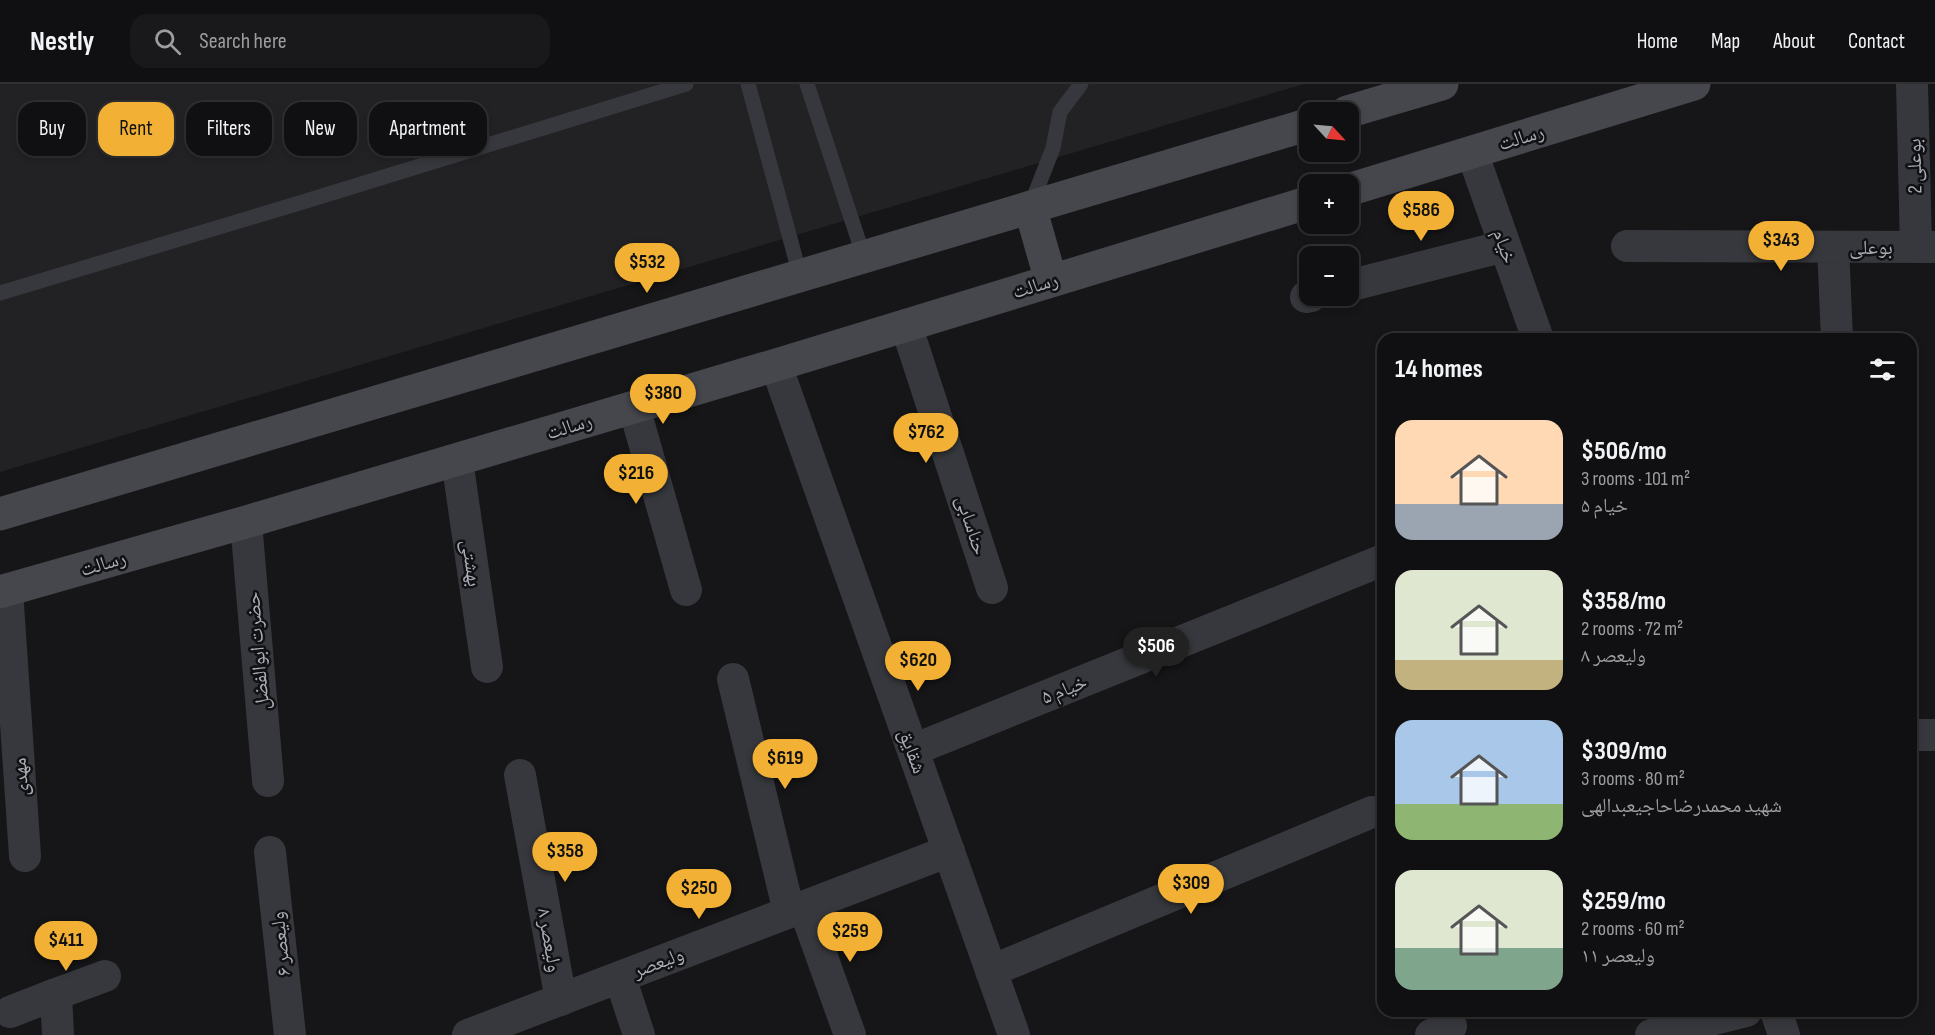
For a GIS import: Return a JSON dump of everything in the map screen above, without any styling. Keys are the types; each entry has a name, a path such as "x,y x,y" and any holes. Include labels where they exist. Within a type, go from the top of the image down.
{"main road":[{"path":"1359,108 1443,84"},
{"name":"رسالت","path":"1359,187 1694,84"},
{"path":"0,514 1299,127"},
{"name":"رسالت","path":"4,591 457,460 1299,205"},
{"path":"1030,207 1051,281"}],"street":[{"name":"بوعلی 2","path":"1912,84 1925,247"},
{"name":"خیام","path":"1472,152 1536,333"},
{"path":"1359,283 1505,246"},
{"name":"بوعلی","path":"1627,246 1925,247"},
{"path":"1833,247 1837,333"},
{"name":"حناسابی","path":"906,325 992,588"},
{"name":"شقایق","path":"776,365 1014,1035"},
{"path":"634,407 686,590"},
{"name":"بهشتی","path":"457,460 487,667"},
{"name":"حضرت ابوالفضل","path":"246,522 268,781"},
{"name":"خیام ۵","path":"913,750 1377,562"},
{"name":"مهدی","path":"4,591 26,856"},
{"path":"733,679 796,910 850,1035"},
{"path":"1917,735 1935,735"},
{"name":"ولیعصر ۸","path":"520,775 561,1000"},
{"path":"991,971 1372,813"},
{"name":"ولیعصر ۶","path":"270,852 290,1035"},
{"name":"ولیعصر","path":"468,1035 949,852"},
{"path":"10,1012 105,976"},
{"path":"620,977 639,1035"},
{"path":"56,994 58,1035"},
{"path":"1651,1035 1722,1017"},
{"path":"1778,1017 1784,1035"}],"lane":[{"path":"0,292 686,84"},
{"path":"748,84 800,275"},
{"path":"807,84 864,257"},
{"path":"1030,207 1053,148 1060,112 1081,84"}],"shaded area":[{"path":"0,84 1304,84 0,472"}]}
